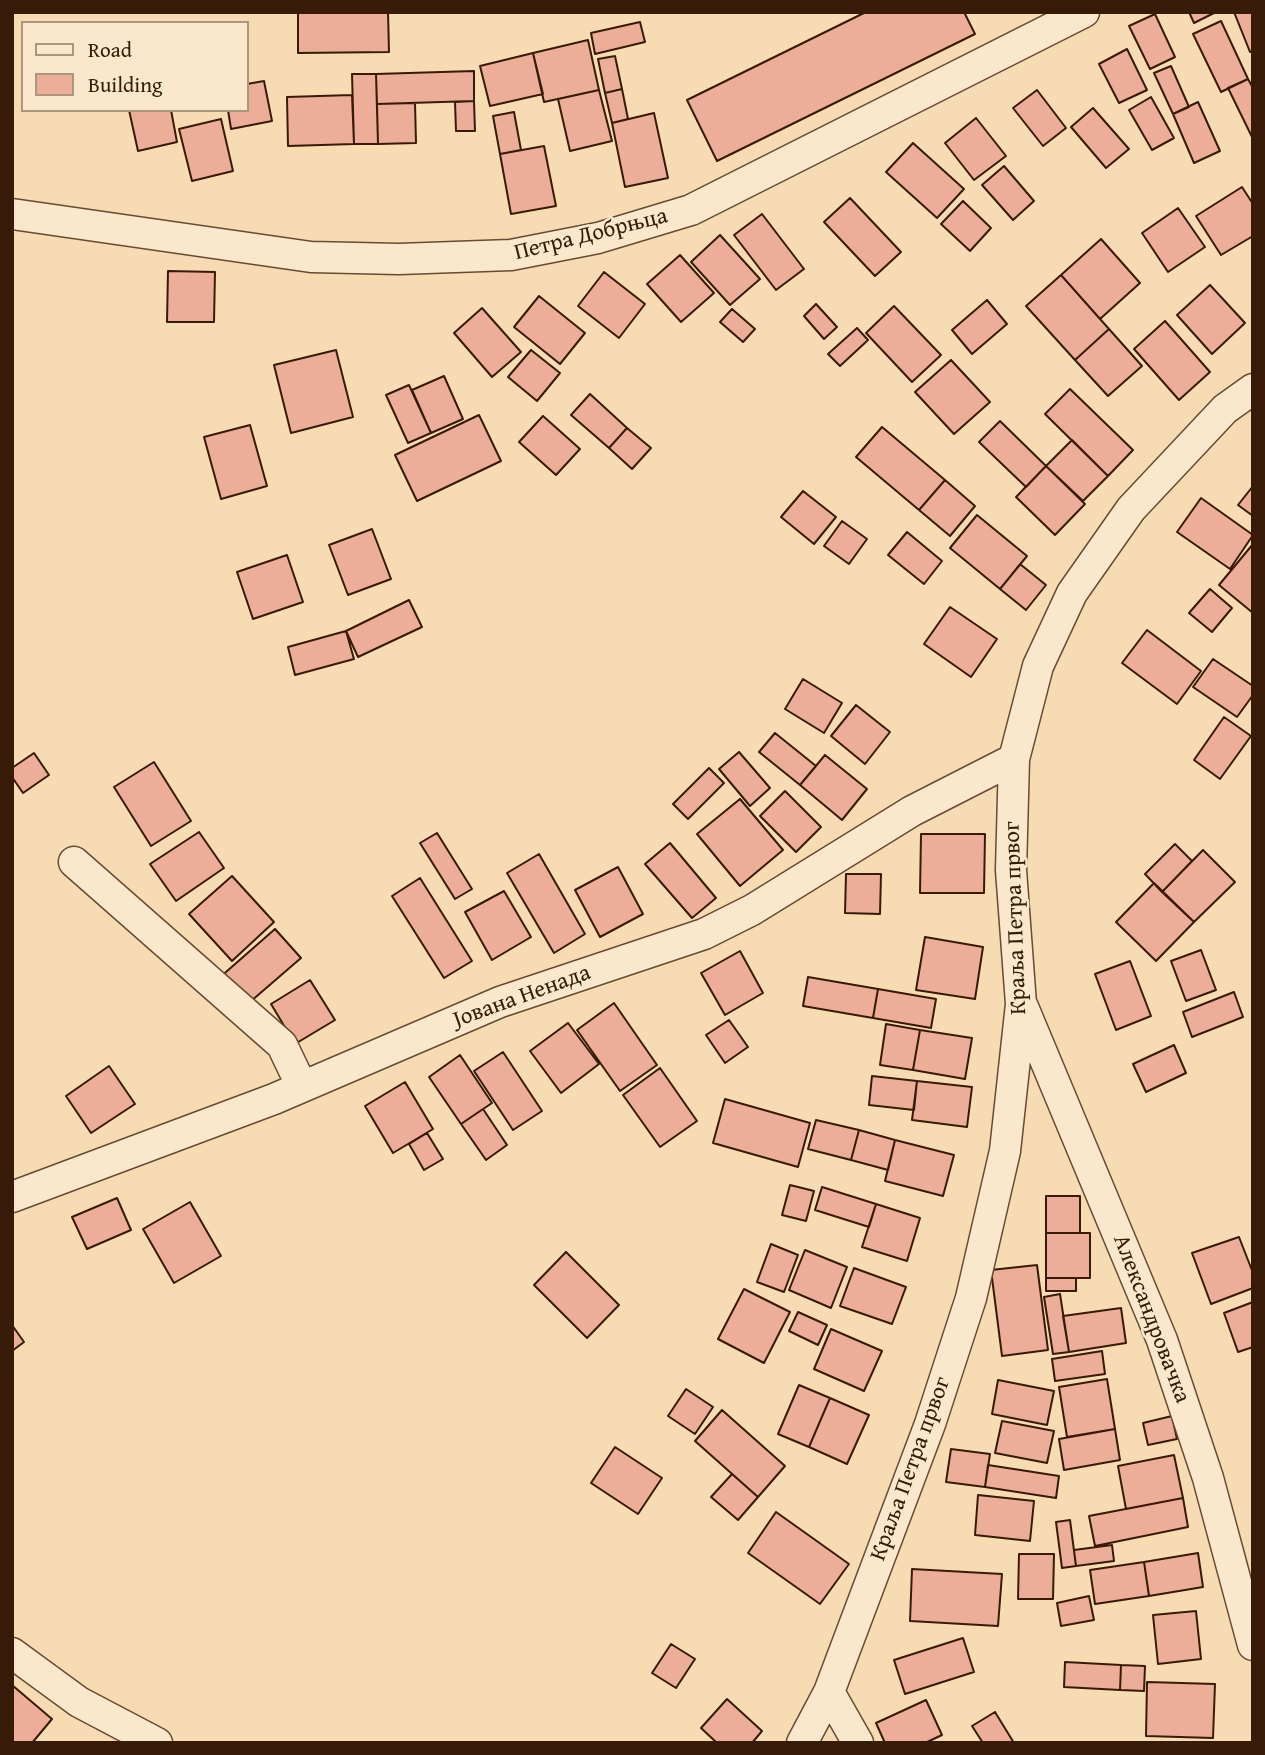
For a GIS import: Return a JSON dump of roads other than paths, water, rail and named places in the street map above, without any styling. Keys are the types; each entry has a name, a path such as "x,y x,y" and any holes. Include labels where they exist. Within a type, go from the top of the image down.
{"street":[{"name":"Петра Добрњца","path":"12,215 311,257 399,259 511,255 598,238 691,210 1084,12"},
{"name":"Краља Петра првог","path":"802,1743 829,1692 930,1424 971,1298 1005,1151 1021,1004 1011,870 1014,759 1038,666 1072,593 1131,509 1225,409 1253,389"},
{"name":"Јована Ненада","path":"12,1197 302,1087 500,1002 704,934 752,911 912,811 1014,759"},
{"path":"74,862 282,1045 302,1087"},
{"name":"Александровачка","path":"1021,1004 1163,1340 1208,1478 1253,1645"},
{"path":"12,1653 79,1702 157,1743"},
{"path":"829,1692 859,1743"}]}
